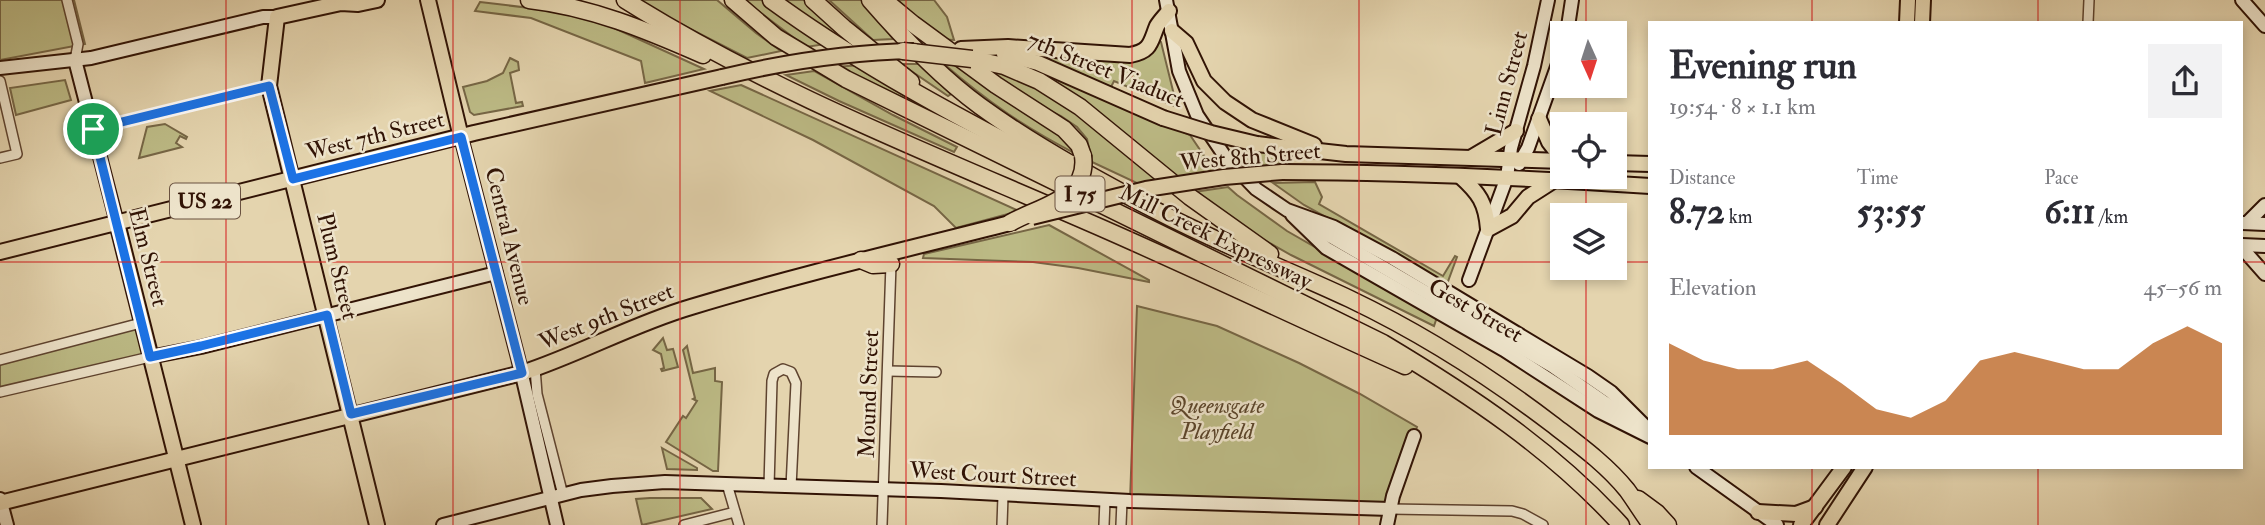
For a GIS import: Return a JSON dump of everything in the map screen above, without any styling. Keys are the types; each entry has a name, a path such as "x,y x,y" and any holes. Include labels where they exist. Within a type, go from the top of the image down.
{"highway":[{"path":"529,0 593,12 773,82"},
{"path":"625,0 773,82 1413,370 1437,375"},
{"name":"Mill Creek Expressway","path":"733,0 776,37 846,79 1383,344 1437,375 1560,463 1621,525"},
{"path":"771,0 875,70 958,116 1067,174 1159,212"},
{"path":"813,0 906,78 958,116"},
{"name":"Mill Creek Expressway","path":"870,0 938,72 979,106 1033,141 1159,212 1351,300 1466,364 1521,400 1591,453 1626,489 1651,525"},
{"path":"884,0 986,78 1064,129 1079,145 1084,165 1074,190 1058,201 1028,212 1010,223"},
{"path":"903,51 966,54 1004,66 1049,87 1080,107 1190,197 1265,252 1336,286 1351,300"},
{"path":"861,260 873,265 891,264"},
{"path":"1626,489 1668,525"}],"main road":[{"path":"277,17 344,2 358,4 377,0"},
{"name":"Central Avenue","path":"428,0 461,137"},
{"path":"1907,21 1908,0"},
{"path":"1922,21 1923,0"},
{"path":"966,54 1008,47 1138,54 1153,41 1157,25 1167,6"},
{"name":"Plum Street","path":"277,17 269,86 377,525"},
{"path":"1172,31 1186,43 1205,81 1237,111 1289,137 1346,154"},
{"name":"West 7th Street","path":"0,252 461,137 722,77 793,62 903,51"},
{"name":"7th Street Viaduct","path":"966,54 1017,57 1038,63 1163,118 1211,133 1257,144 1346,154"},
{"path":"1539,119 1550,143"},
{"path":"1471,157 1516,131"},
{"name":"West 8th Street","path":"1346,154 1550,160"},
{"path":"1627,163 1648,164"},
{"name":"West 8th Street","path":"861,260 1146,189 1224,177 1282,172 1507,177 1550,181"},
{"path":"1460,176 1483,201 1488,229 1512,216 1528,197 1550,183"},
{"name":"West 8th Street","path":"1627,185 1648,186"},
{"name":"Elm Street","path":"117,223 193,525"},
{"name":"West 9th Street","path":"0,501 529,371 689,307 861,260"},
{"path":"1801,525 1843,469"},
{"path":"1827,525 1864,469"},
{"path":"1840,525 1841,505"},
{"path":"1758,512 1796,514 1816,507"}],"street":[{"name":"Elm Street","path":"67,0 78,44 75,60 117,223"},
{"name":"Linn Street","path":"1469,280 1507,177 1508,158 1539,46 1548,0"},
{"name":"Linn Street","path":"1569,21 1572,0"},
{"path":"2088,21 2089,0"},
{"path":"2242,0 2265,26"},
{"name":"Gest Street","path":"1167,6 1179,71 1187,93 1212,138 1244,178 1268,199 1287,210 1334,227 1392,258 1588,376 1611,392 1648,432"},
{"path":"0,68 75,60 264,17 277,17"},
{"path":"0,81 17,154 0,158"},
{"path":"93,129 269,86"},
{"name":"Linn Street","path":"1507,177 1524,159 1550,87"},
{"name":"Central Avenue","path":"461,137 496,273 529,371 557,496 557,525"},
{"path":"2244,223 2265,205"},
{"path":"1287,210 1552,366 1648,433"},
{"name":"Gest Street","path":"1287,210 1326,248 1504,350 1598,411 1648,433"},
{"path":"2244,223 2265,224"},
{"path":"2243,247 2265,246"},
{"path":"2243,248 2265,274"},
{"name":"Mound Street","path":"882,525 891,264"},
{"path":"0,392 201,346 496,273"},
{"path":"0,360 141,323"},
{"path":"769,486 772,381 774,374 783,369 791,373 796,383 791,487"},
{"path":"888,371 936,372"},
{"path":"1387,525 1414,436"},
{"path":"1699,469 1777,525"},
{"name":"West Court Street","path":"443,525 557,496 648,482 883,489 1122,501 1512,511 1524,514 1543,525"},
{"path":"727,484 738,525"},
{"path":"1002,525 1003,496"},
{"path":"1104,525 1105,500"},
{"path":"0,501 7,525"},
{"path":"1121,525 1122,501"},
{"path":"684,525 735,512"}],"green space":[{"path":"0,0 74,0 85,44 0,60"},
{"path":"640,0 717,0 781,51 747,58 663,15"},
{"path":"744,0 764,0 826,44 806,47"},
{"path":"782,0 807,0 846,38 843,41"},
{"path":"829,0 862,0 893,39 873,40"},
{"path":"898,0 934,0 947,17 954,40 937,39"},
{"path":"480,2 563,12 612,27 704,69 645,83 641,61 531,18 475,11"},
{"path":"1161,42 1177,107 1114,81 1110,89 1035,56 1036,51 1106,58"},
{"path":"510,58 518,62 519,70 510,73 516,103 522,102 523,106 474,115 470,112 463,87 487,81 503,73"},
{"path":"1017,62 1032,66 1190,135 1215,172 1177,178"},
{"path":"901,64 920,64 951,94 948,96"},
{"path":"944,64 959,66 998,95 1069,139 1078,155 1008,114"},
{"path":"860,65 1017,157 836,67"},
{"path":"982,69 996,70 1056,96 1160,180 1141,185 1092,162 1087,139 1077,127 1032,102"},
{"path":"814,71 957,147 954,152 786,75"},
{"path":"65,80 71,100 16,115 10,88"},
{"path":"741,85 1019,211 956,228 934,206 813,140 710,91"},
{"path":"165,124 187,137 186,139 180,136 176,143 182,147 139,158 147,127"},
{"path":"1235,147 1273,154 1283,166 1256,168 1242,158"},
{"path":"1315,182 1322,197 1319,204 1443,276 1455,256 1457,257 1447,284 1304,205 1273,183"},
{"path":"1228,187 1287,231 1437,317 1434,326 1291,255 1252,233 1194,192"},
{"path":"1049,225 1149,282 1033,262 923,258 924,254"},
{"name":"Queensgate Playfield","path":"1137,306 1217,326 1299,363 1417,427 1390,509 1130,501"},
{"path":"141,323 150,357 0,392 0,360"},
{"path":"663,338 667,350 673,349 678,367 662,371 664,368 661,354 653,350"},
{"path":"687,346 693,373 715,368 715,381 722,382 718,471 713,471 666,442 683,416 686,418 697,401 693,399 695,398 683,350"},
{"path":"662,448 697,468 697,470 667,469"},
{"path":"701,498 712,509 642,525 636,499"}],"route":[{"path":"269,86 293,179 461,137 522,373 351,414 327,315 150,357 93,129 269,86"}]}
